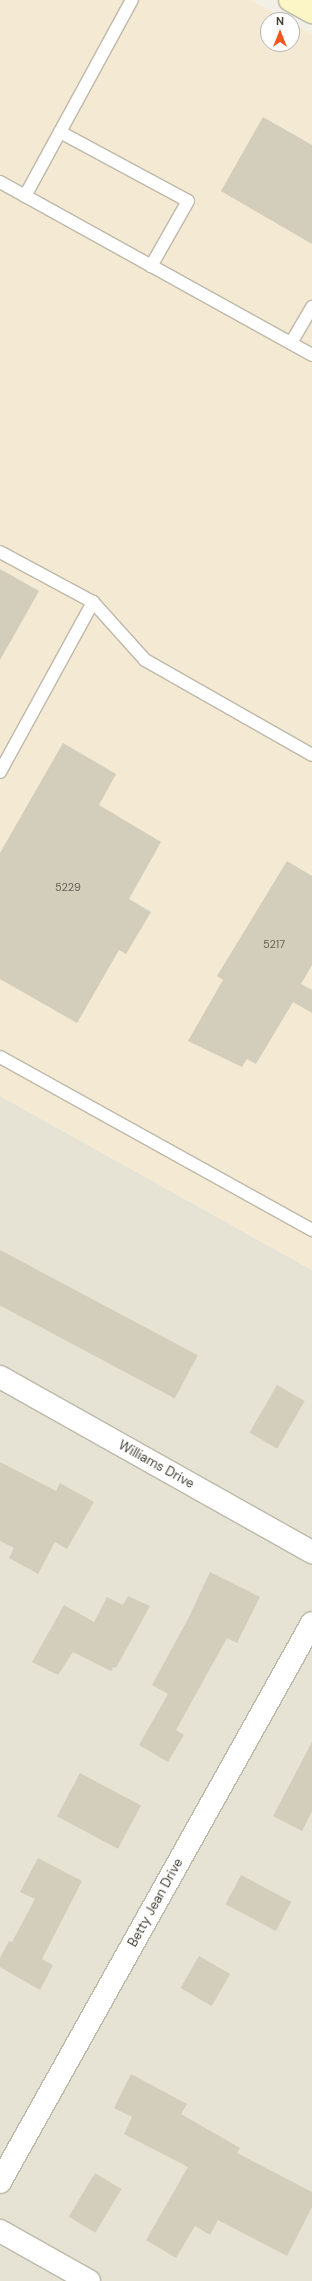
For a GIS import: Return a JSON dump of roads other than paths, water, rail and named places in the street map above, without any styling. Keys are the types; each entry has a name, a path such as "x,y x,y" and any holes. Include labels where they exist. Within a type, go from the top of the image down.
{"main road":[{"path":"290,0 312,12"}],"street":[{"name":"Williams Drive","path":"0,1377 312,1552"},
{"name":"Betty Jean Drive","path":"0,2182 312,1623"},
{"path":"0,2231 89,2281"}],"lane":[{"path":"25,196 132,0"},
{"path":"60,132 188,201 151,266"},
{"path":"0,182 312,356"},
{"path":"291,343 312,307"},
{"path":"0,552 93,602 145,660 312,755"},
{"path":"0,772 93,602"},
{"path":"0,1057 312,1230"}]}
